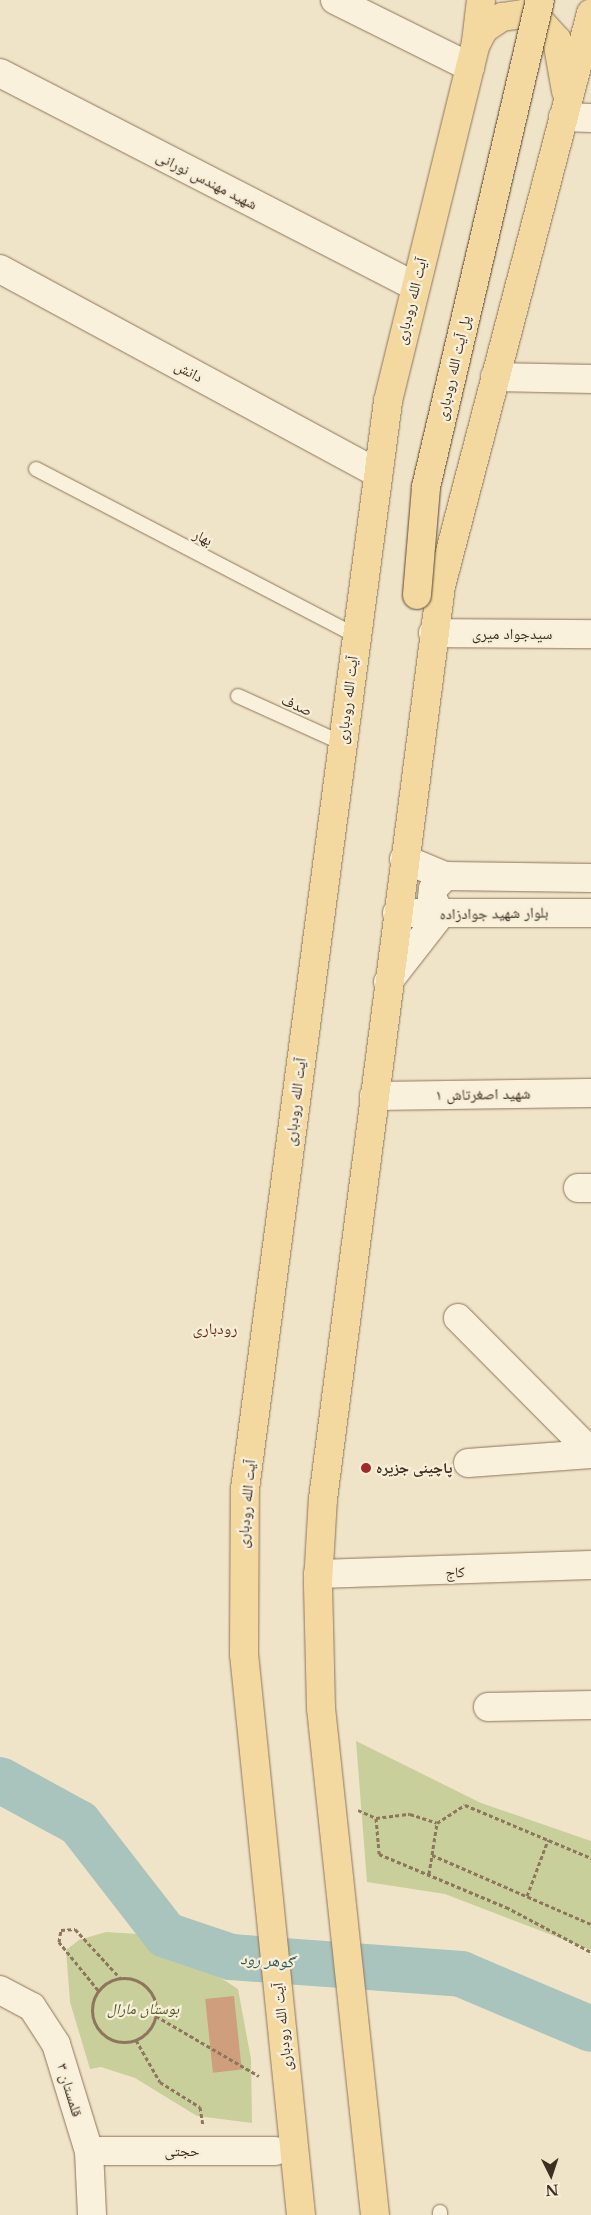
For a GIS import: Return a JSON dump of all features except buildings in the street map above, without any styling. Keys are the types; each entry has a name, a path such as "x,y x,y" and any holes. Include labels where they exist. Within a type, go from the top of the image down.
{"main road":[{"name":"آیت الله رودباری","path":"301,2215 243,1650 243,1520 355,635 378,473 394,373 472,58 482,0"},
{"name":"پل آیت الله رودباری","path":"419,742 417,595 426,487 540,0"},
{"path":"375,2215 321,1708 318,1574 323,1498 433,633 452,538 591,13"},
{"path":"472,58 495,20 516,14 538,19 557,40 565,110"}],"street":[{"path":"335,0 472,58"},
{"name":"شهید مهندس نورانی","path":"0,74 414,286"},
{"path":"565,110 591,118"},
{"name":"دانش","path":"0,268 378,473"},
{"path":"495,377 591,379"},
{"name":"سیدجواد میری","path":"433,633 591,634"},
{"path":"404,860 445,876 591,878"},
{"path":"388,982 441,914 432,898 433,889 445,876"},
{"name":"بلوار شهید جوادزاده","path":"397,914 591,913"},
{"name":"شهید اصغرتاش ۱","path":"374,1096 591,1093"},
{"path":"458,1318 591,1453"},
{"path":"468,1463 591,1453"},
{"name":"کاج","path":"318,1574 591,1565"},
{"path":"488,1707 591,1705"},
{"name":"قلمستان ۳","path":"0,1990 32,2007 56,2044 89,2151 92,2215"},
{"name":"حجتی","path":"89,2151 275,2150"}],"lane":[{"name":"بهار","path":"36,469 355,635"},
{"name":"صدف","path":"238,696 342,743"}],"path":[{"path":"350,1806 376,1818 410,1814 438,1823"},
{"path":"429,1874 438,1823 465,1806 591,1858"},
{"path":"376,1818 379,1854 506,1907 591,1952"},
{"path":"528,1896 548,1840"},
{"path":"432,1855 591,1924"},
{"path":"98,1990 59,1942 61,1930 75,1929 120,1978"},
{"path":"120,1978 135,1979 148,1988 156,2016 150,2031 136,2040 120,2042 104,2036 94,2023 92,2006 98,1990 120,1978"},
{"path":"156,2016 263,2078"},
{"path":"136,2040 160,2082 200,2106 207,2151"}],"green space":[{"path":"356,1741 481,1803 591,1841 591,1950 445,1894 367,1882"},
{"name":"بوستان مارال","path":"106,1932 154,1935 238,1989 251,2059 252,2123 197,2116 135,2078 101,2067 90,2069 70,2002 66,1950 79,1940"}],"waterway":[{"name":"گوهر رود","path":"0,1780 79,1823 166,1935 231,1957 461,1974 591,2029"}],"place":[{"name":"پاچینی جزیره","path":"366,1468"}],"district":[{"name":"رودباری","path":"215,1328"}]}
